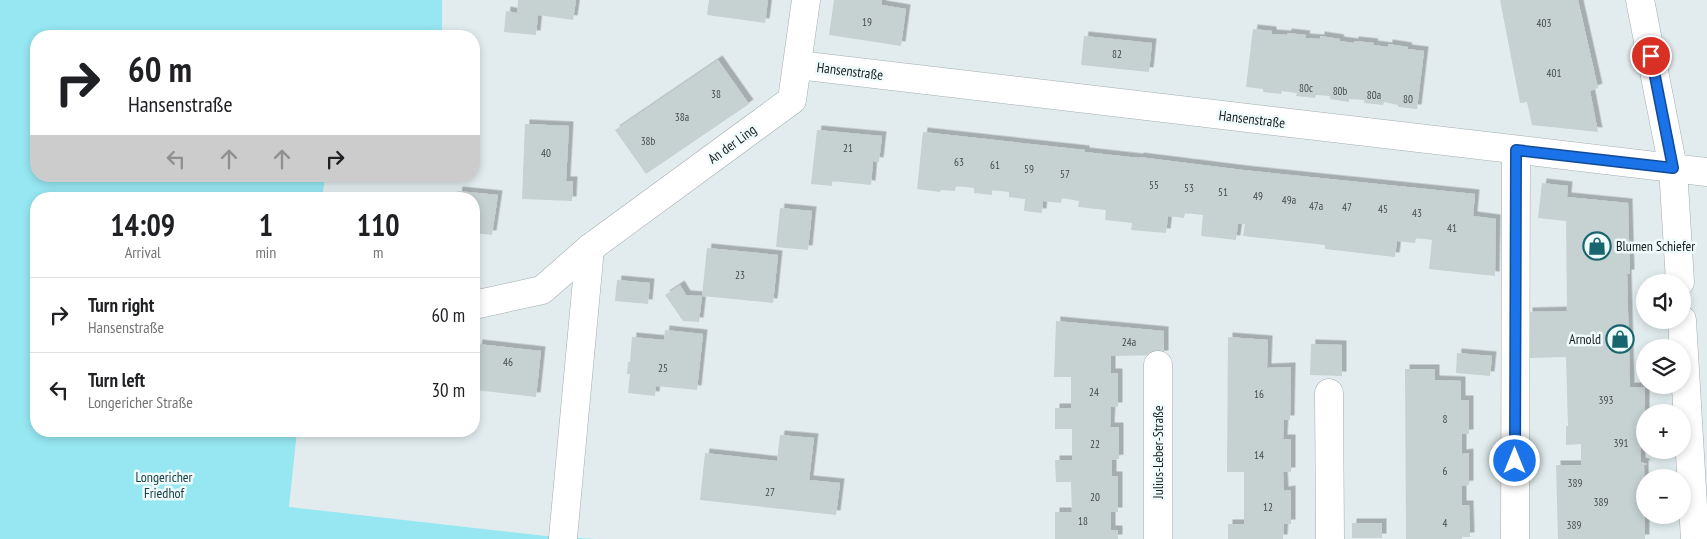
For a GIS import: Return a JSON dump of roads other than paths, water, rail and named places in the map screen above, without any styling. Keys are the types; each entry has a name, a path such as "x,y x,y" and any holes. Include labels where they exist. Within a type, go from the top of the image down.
{"street":[{"name":"An der Ling","path":"480,303 542,290 590,248 792,100 806,0"},
{"path":"1640,0 1673,168 1680,274"},
{"name":"Hansenstraße","path":"798,65 1707,172"},
{"path":"1515,539 1516,150"},
{"path":"563,538 590,248"},
{"path":"1682,329 1694,539"},
{"name":"Julius-Leber-Straße","path":"1158,365 1158,539"},
{"path":"1329,393 1330,539"}],"place":[{"name":"Blumen Schiefer","path":"1597,246"},
{"name":"Arnold","path":"1620,339"}],"park label":[{"name":"Longericher Friedhof","path":"164,486"}]}
